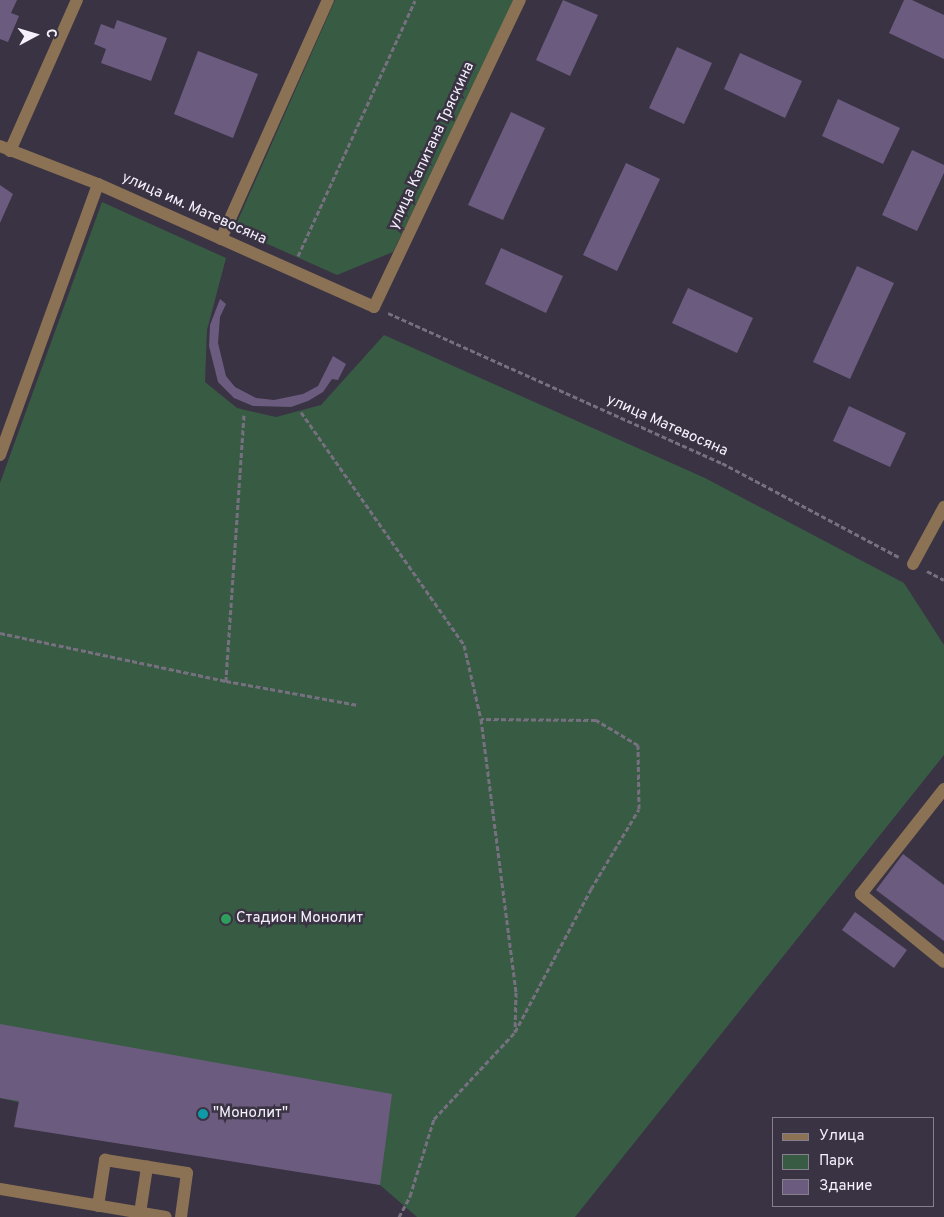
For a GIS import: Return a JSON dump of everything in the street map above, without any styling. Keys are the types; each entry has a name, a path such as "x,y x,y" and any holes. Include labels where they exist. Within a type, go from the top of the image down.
{"street":[{"path":"5,148 77,0"},
{"path":"220,239 328,0"},
{"name":"улица Капитана Тряскина","path":"374,307 520,0"},
{"name":"улица им. Матевосяна","path":"5,148 98,184 374,307"},
{"path":"0,455 98,184"},
{"path":"913,564 944,507"},
{"path":"944,788 861,894 944,962"},
{"path":"98,1206 105,1160 187,1173 181,1217"},
{"path":"140,1213 147,1167"},
{"path":"0,1190 166,1217"}],"path":[{"path":"292,270 415,0"},
{"name":"улица Матевосяна","path":"374,307 722,463 944,580"},
{"path":"300,412 464,645 481,719 516,992 516,1032"},
{"path":"226,681 244,415"},
{"path":"0,633 226,681 358,705"},
{"path":"399,1217 410,1196 434,1119 516,1032 591,889 639,809 638,744 596,720 481,719"}],"green space":[{"path":"335,0 515,0 393,252 337,275 234,229"},
{"path":"102,202 226,258 207,330 205,382 237,408 276,417 321,405 384,335 705,478 904,583 944,645 944,755 575,1217 417,1217 380,1185 0,1098 0,483"}],"building":[{"path":"0,0 17,0 11,13 19,16 8,42 0,39"},
{"path":"563,0 598,15 570,76 536,60"},
{"path":"904,0 912,0 944,15 944,59 889,33"},
{"path":"117,20 167,38 151,81 101,63 106,49 94,44 101,24 114,29"},
{"path":"677,47 712,63 684,124 649,108"},
{"path":"198,51 258,74 233,138 174,114"},
{"path":"740,53 802,81 785,118 724,89"},
{"path":"838,99 900,128 883,164 822,136"},
{"path":"511,112 545,128 503,220 468,205"},
{"path":"912,150 944,165 944,173 917,231 882,215"},
{"path":"626,163 660,179 617,271 583,255"},
{"path":"0,185 13,194 0,223"},
{"path":"501,248 563,276 546,313 485,284"},
{"path":"857,266 894,283 850,379 813,362"},
{"path":"688,288 753,318 737,353 672,323"},
{"path":"220,299 226,304 220,317 218,343 226,376 235,387 256,398 274,400 303,394 318,386 333,356 346,364 338,380 332,379 323,392 308,401 291,407 253,406 234,398 218,382 209,346 210,325"},
{"path":"849,406 906,433 890,467 833,441"},
{"path":"903,854 944,885 944,941 876,890"},
{"path":"855,912 907,950 894,968 842,930"},
{"name":"\"Монолит\"","path":"0,1024 392,1094 380,1185 14,1127 19,1101 0,1098"}],"place":[{"name":"Стадион Монолит","path":"226,919"},
{"name":"\"Монолит\"","path":"203,1114"}]}
